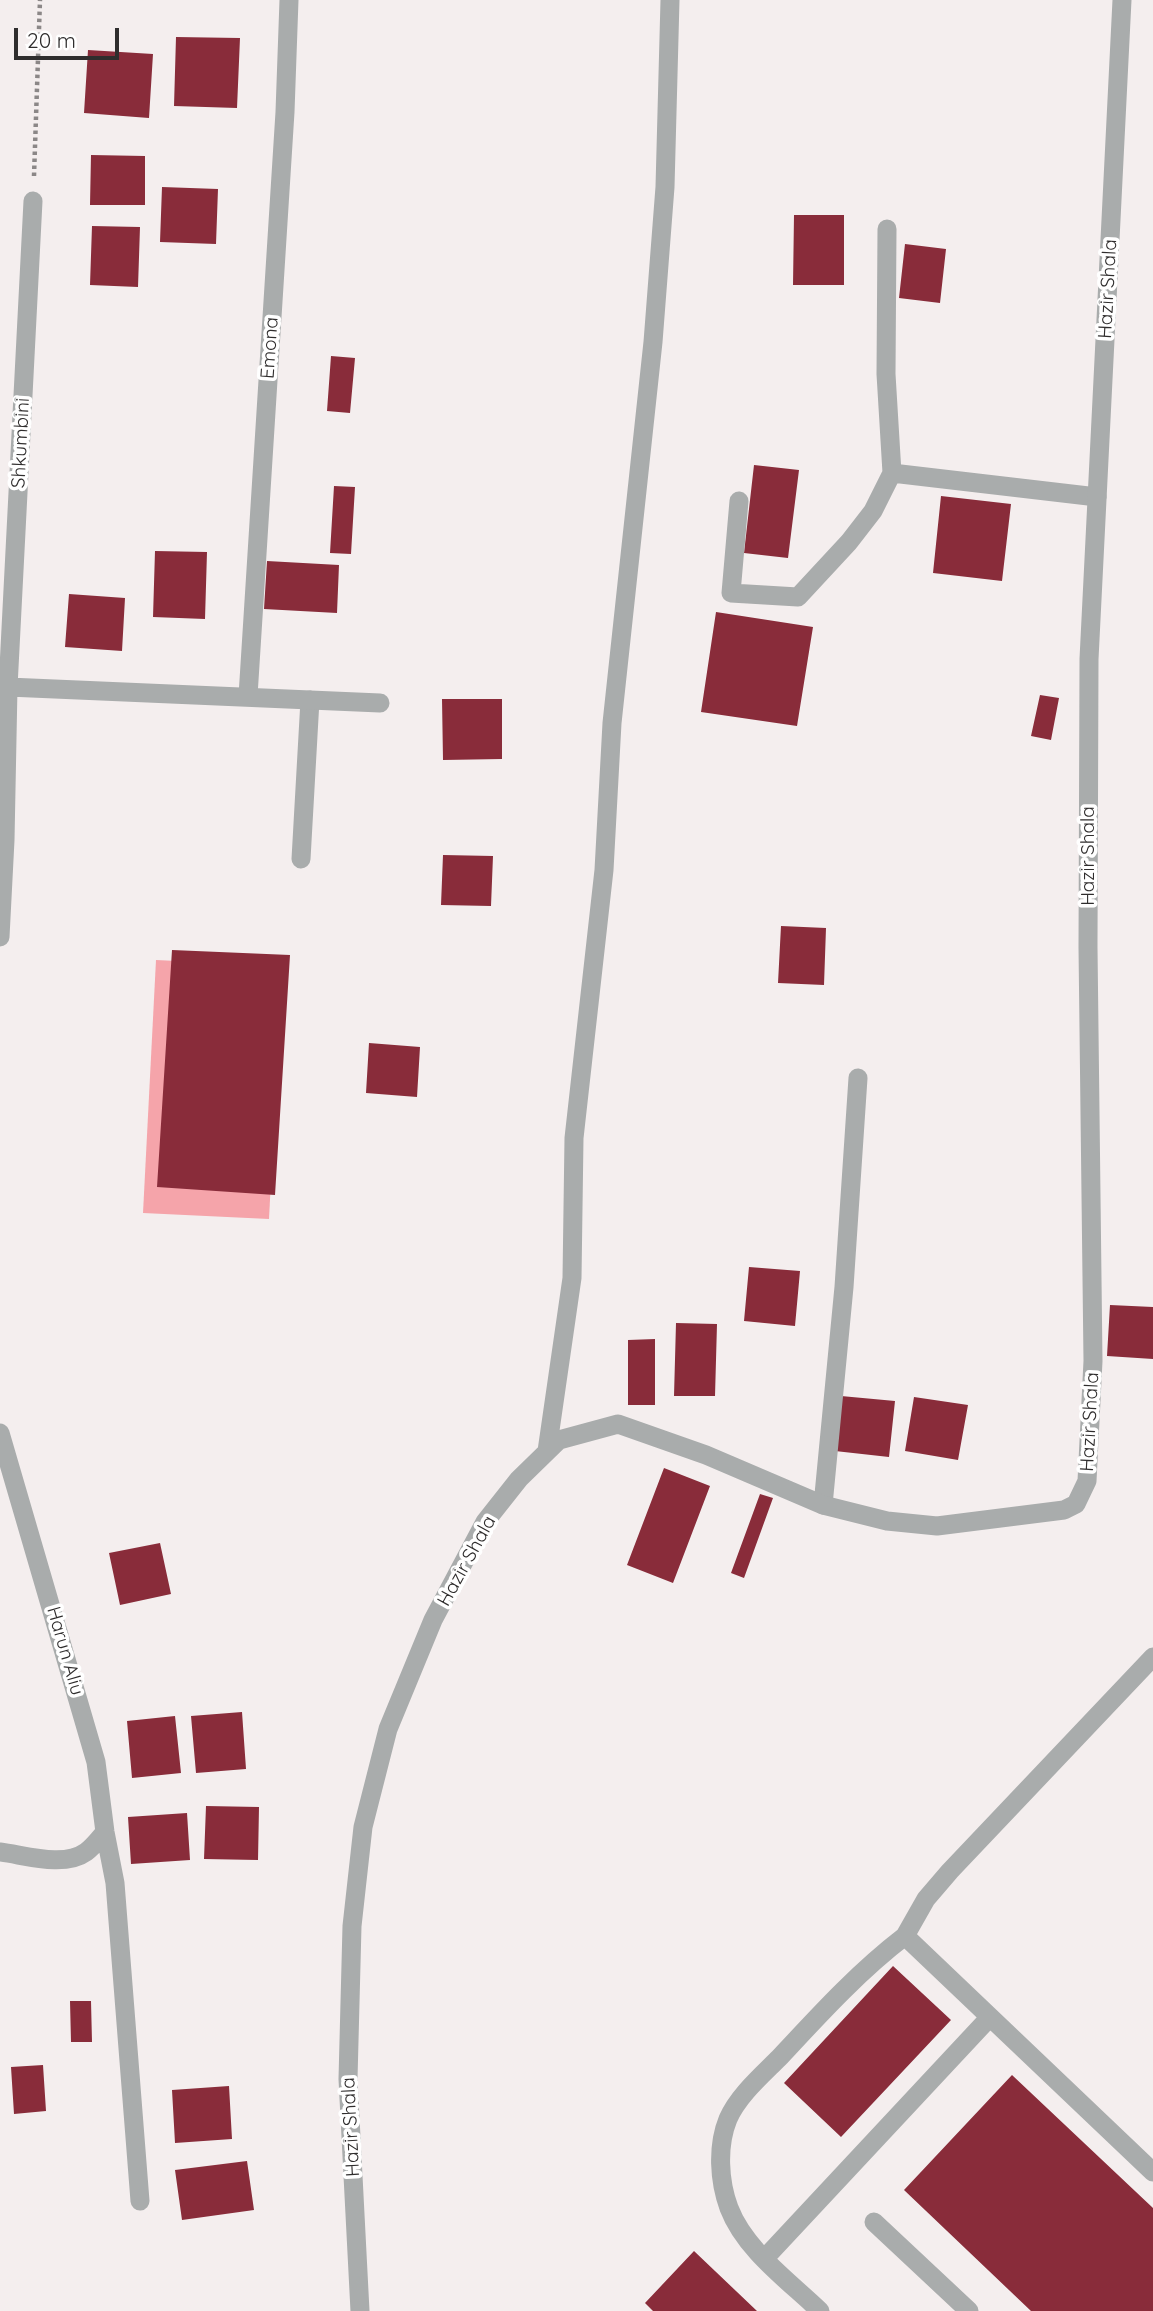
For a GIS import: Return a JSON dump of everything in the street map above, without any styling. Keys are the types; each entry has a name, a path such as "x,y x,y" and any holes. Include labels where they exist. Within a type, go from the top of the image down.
{"street":[{"name":"Emona","path":"248,696 285,112 289,0"},
{"path":"547,1451 572,1278 574,1138 604,870 612,723 653,342 665,187 670,0"},
{"name":"Hazir Shala","path":"360,2311 348,2079 352,1927 363,1827 388,1729 433,1620 485,1522 519,1479 559,1440 618,1424 706,1455 823,1505 887,1521 949,1525 1064,1510 1076,1504 1087,1481 1093,1362 1088,947 1089,659 1122,0"},
{"name":"Shkumbini","path":"0,937 8,687 33,201"},
{"path":"739,501 731,593 798,597 849,542 873,511 892,473 886,374 887,229"},
{"path":"892,473 1097,497"},
{"path":"8,687 380,703"},
{"path":"301,859 310,700"},
{"path":"823,1505 844,1287 858,1078"},
{"name":"Harun Aliu","path":"0,1433 5,1473 96,1762 115,1883 141,2201"},
{"path":"820,2311 765,2258 743,2233 729,2208 721,2177 721,2146 728,2119 746,2093 853,1979 905,1936 926,1899 950,1871 1153,1657"},
{"path":"0,1852 63,1860 76,1858 87,1852 105,1832"},
{"path":"905,1936 1153,2172"},
{"path":"765,2258 990,2017"},
{"path":"874,2222 969,2311"}],"path":[{"path":"33,201 40,0"}],"shaded area":[{"path":"156,960 282,966 269,1219 143,1213"}],"building":[{"path":"176,37 240,38 237,108 174,106"},
{"path":"88,50 153,54 149,118 84,113"},
{"path":"91,155 145,156 145,205 90,205"},
{"path":"162,187 218,189 216,244 160,242"},
{"path":"794,215 844,215 844,285 793,285"},
{"path":"92,226 140,227 138,287 90,285"},
{"path":"905,244 946,249 940,303 899,298"},
{"path":"331,356 355,358 350,413 327,411"},
{"path":"754,465 799,470 788,558 744,553"},
{"path":"334,486 355,487 351,554 330,553"},
{"path":"941,496 1011,504 1002,581 933,573"},
{"path":"155,551 207,552 205,619 153,617"},
{"path":"267,561 339,565 337,613 264,609"},
{"path":"69,594 125,598 122,651 65,647"},
{"path":"716,612 813,627 797,726 701,712"},
{"path":"1040,695 1059,698 1051,740 1031,736"},
{"path":"442,699 502,699 502,759 443,760"},
{"path":"443,855 493,856 491,906 441,905"},
{"path":"781,926 826,928 824,985 778,983"},
{"path":"172,950 290,955 275,1195 157,1187"},
{"path":"369,1043 420,1047 417,1097 366,1093"},
{"path":"749,1267 800,1271 795,1326 744,1321"},
{"path":"1110,1305 1153,1307 1153,1359 1107,1356"},
{"path":"676,1323 717,1324 715,1396 674,1396"},
{"path":"655,1339 655,1405 628,1405 628,1340"},
{"path":"841,1396 895,1401 889,1457 835,1451"},
{"path":"914,1397 968,1405 958,1460 905,1451"},
{"path":"664,1468 710,1486 673,1583 627,1565"},
{"path":"760,1494 773,1498 744,1578 731,1573"},
{"path":"160,1543 171,1594 120,1605 109,1553"},
{"path":"242,1712 246,1769 196,1773 191,1716"},
{"path":"175,1716 181,1773 132,1778 127,1721"},
{"path":"206,1806 259,1807 258,1860 204,1859"},
{"path":"187,1813 190,1860 131,1864 128,1817"},
{"path":"893,1966 951,2020 841,2137 784,2083"},
{"path":"70,2001 91,2001 92,2042 71,2042"},
{"path":"43,2065 46,2111 14,2114 11,2067"},
{"path":"1012,2075 1153,2208 1153,2311 1031,2311 904,2190"},
{"path":"229,2086 232,2139 175,2143 172,2090"},
{"path":"247,2161 254,2210 182,2220 175,2170"},
{"path":"694,2251 757,2311 653,2311 645,2303"}]}
